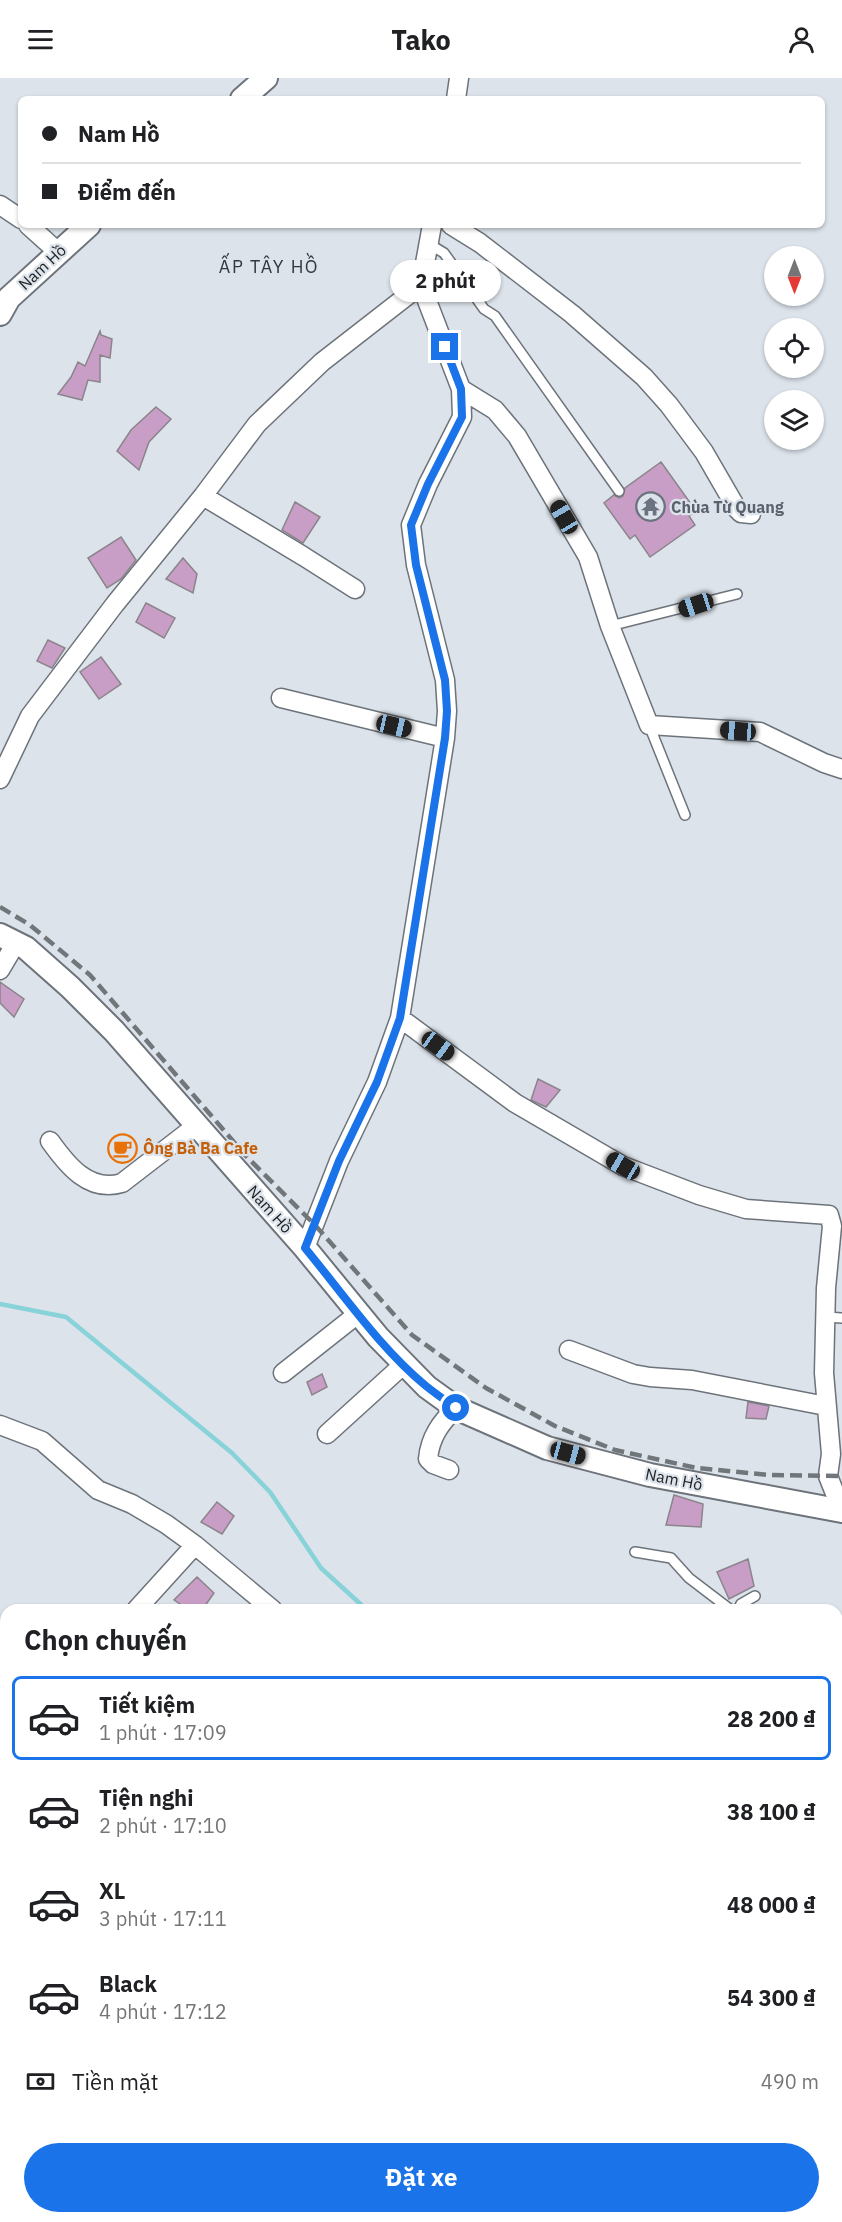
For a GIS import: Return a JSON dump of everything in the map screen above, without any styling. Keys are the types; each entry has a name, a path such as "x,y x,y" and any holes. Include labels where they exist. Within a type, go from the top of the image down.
{"street":[{"path":"245,96 266,78"},
{"path":"456,96 459,78"},
{"path":"0,205 18,217"},
{"path":"31,228 58,252"},
{"name":"Nam Hồ","path":"0,314 9,298 86,228"},
{"path":"305,1248 339,1161 377,1082 400,1018 445,738 447,711 445,680 416,565 411,525 428,484 462,417 461,389 421,285 432,228"},
{"path":"456,228 480,243 563,307 644,377 669,405 704,452 736,509 741,513 751,514"},
{"path":"0,779 30,716 257,424 322,362 421,285"},
{"path":"461,389 495,410 517,436 588,557 610,626 649,725 760,732 842,770"},
{"path":"202,496 355,589"},
{"path":"281,698 445,738"},
{"path":"0,970 8,939"},
{"name":"Nam Hồ","path":"8,939 26,948 70,987 114,1031 305,1248 404,1365 427,1387 456,1408 547,1448 650,1475 842,1511"},
{"path":"400,1018 515,1103 623,1166 699,1196 746,1209 829,1215 832,1226 834,1318 824,1373 831,1454 828,1476 842,1511"},
{"path":"50,1141 66,1164 82,1177 110,1187 122,1183 196,1125"},
{"path":"283,1373 359,1314"},
{"path":"569,1350 633,1374 692,1380 826,1406"},
{"path":"327,1434 404,1365"},
{"path":"449,1470 433,1464 428,1459 429,1449 442,1421 456,1408"},
{"path":"0,1425 42,1441 98,1490 132,1504 166,1524 266,1604"},
{"path":"141,1604 195,1545"}],"lane":[{"path":"429,244 444,254 484,309 495,316 619,491"},
{"path":"610,626 737,594"},
{"path":"649,725 685,815"},
{"path":"635,1552 671,1558 689,1578 723,1604"},
{"path":"741,1604 755,1596"}],"building":[{"path":"100,331 101,335 112,339 110,358 100,355 100,382 88,380 82,400 58,394 71,377 78,362 85,366"},
{"path":"156,407 171,419 149,442 139,470 117,451 131,430"},
{"name":"Chùa Từ Quang","path":"661,462 696,511 689,516 695,525 650,557 635,535 630,539 604,503 614,495 619,498 623,496 625,488"},
{"path":"295,502 320,517 303,543 282,530"},
{"path":"121,537 136,560 121,579 107,588 88,558"},
{"path":"183,558 197,574 193,593 166,579"},
{"path":"146,603 175,618 164,638 136,622"},
{"path":"48,640 65,648 52,668 37,661"},
{"path":"101,657 121,684 99,699 80,672"},
{"path":"0,982 24,999 14,1017 0,1003"},
{"path":"538,1079 560,1090 546,1107 531,1100"},
{"path":"322,1374 327,1387 312,1395 307,1382"},
{"path":"748,1402 769,1406 766,1419 746,1418"},
{"path":"674,1495 703,1504 701,1527 666,1525"},
{"path":"217,1502 234,1516 222,1534 201,1522"},
{"path":"748,1559 754,1586 729,1599 717,1572"},
{"path":"197,1577 214,1593 206,1604 180,1604 174,1600"}],"waterway":[{"path":"0,1304 66,1317 232,1453 270,1492 321,1568 360,1604"}],"railway":[{"path":"0,907 30,925 90,975 246,1156 314,1224 412,1335 486,1388 555,1426 615,1450 697,1468 769,1475 842,1476"}],"place":[{"name":"Chùa Từ Quang","path":"650,507"},
{"name":"Ông Bà Ba Cafe","path":"122,1148"}],"district":[{"name":"ẤP TÂY HỒ","path":"269,267"}],"route":[{"path":"445,347 461,389 462,417 428,484 411,525 416,565 445,680 447,711 445,738 400,1018 377,1082 339,1161 305,1248 404,1365 427,1387 456,1408"}]}
